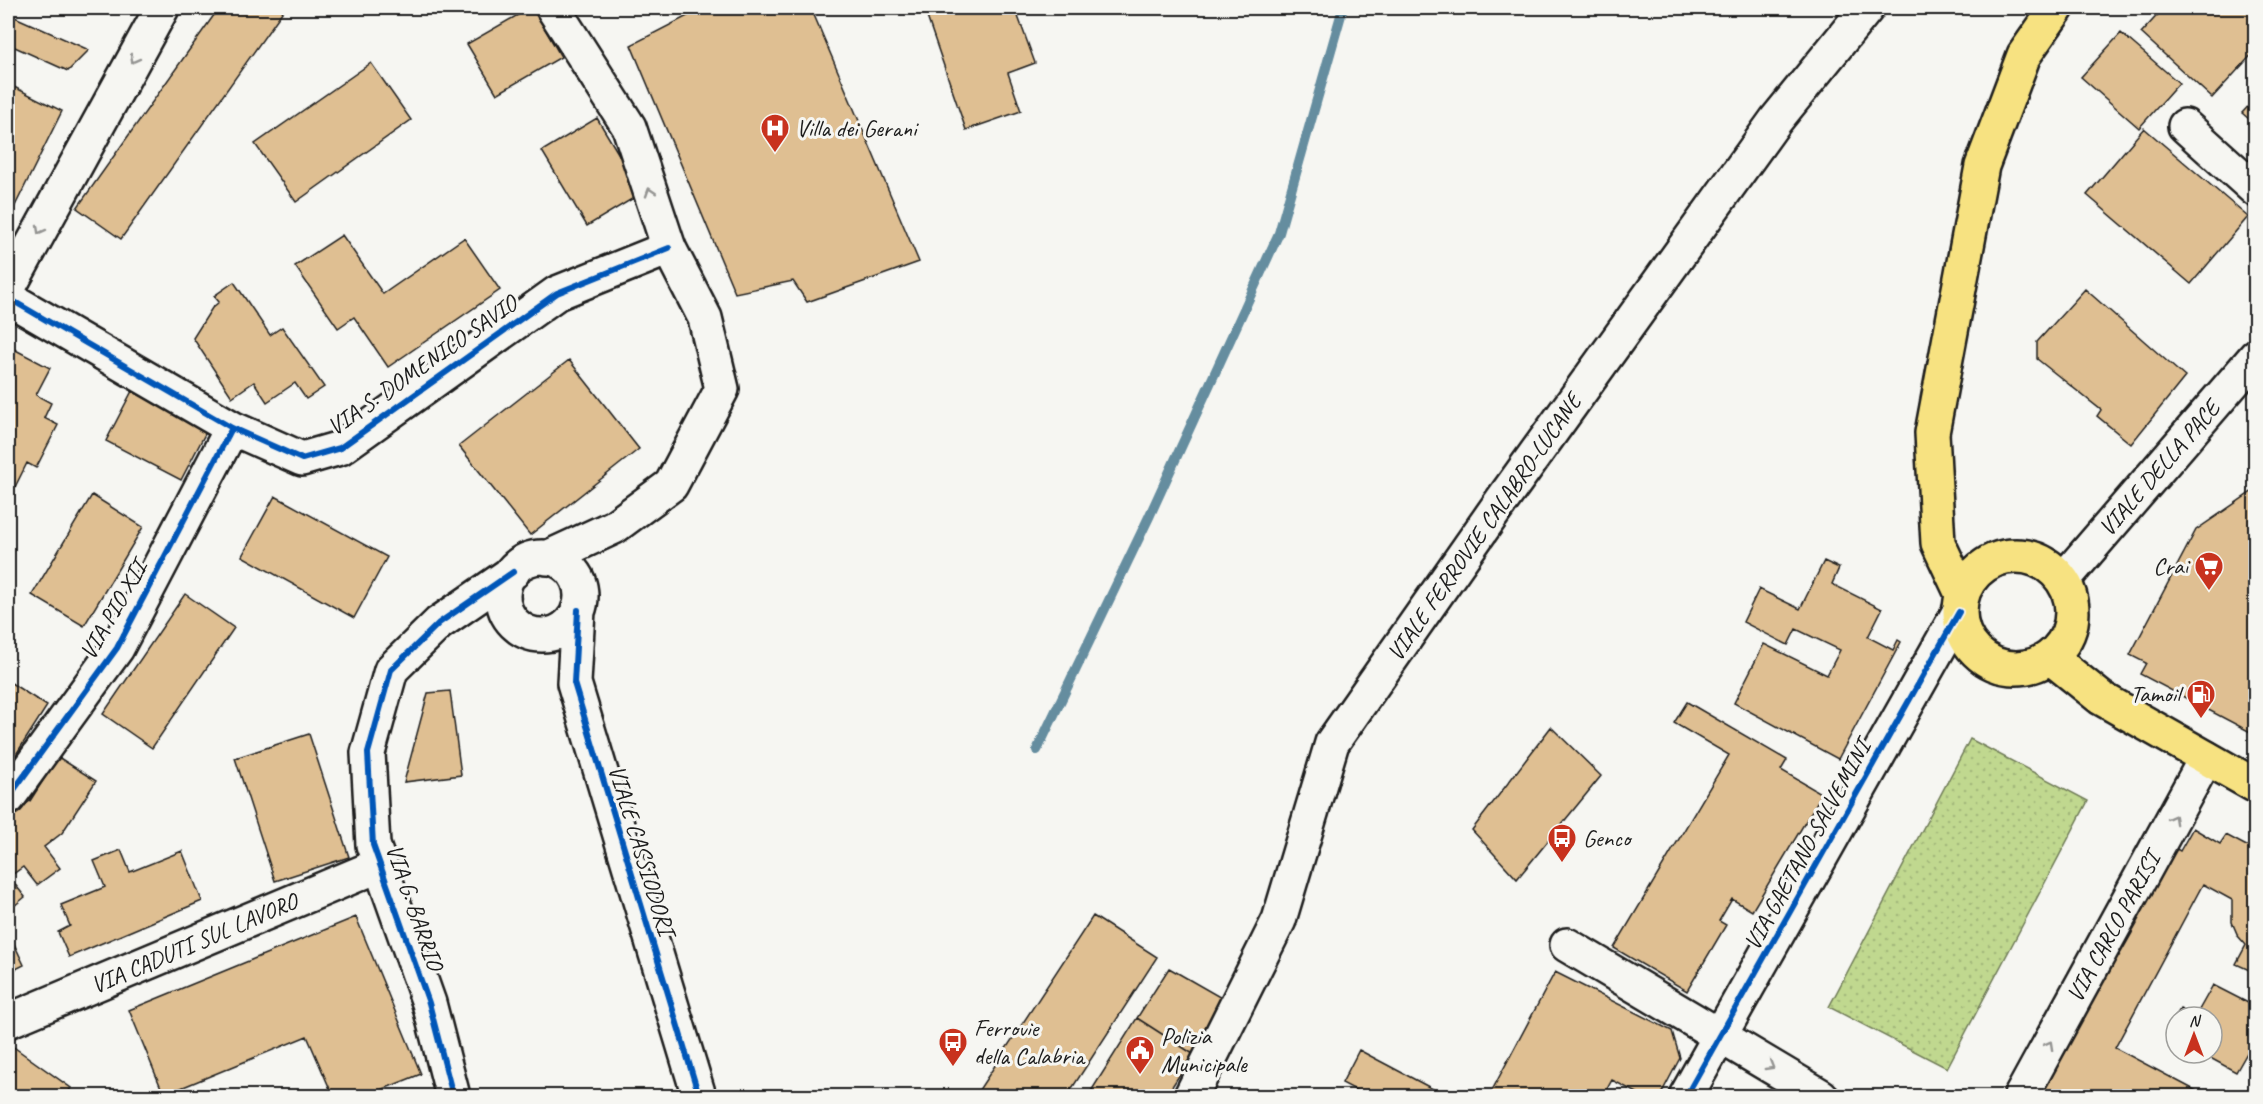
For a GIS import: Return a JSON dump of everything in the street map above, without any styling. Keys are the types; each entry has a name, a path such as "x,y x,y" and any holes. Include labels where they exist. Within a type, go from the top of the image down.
{"main road":[{"path":"1961,603 1970,579 1983,565 1999,557 2017,555 2035,558 2050,567 2063,580 2071,595 2073,612 2070,629 2062,645 2050,657 2037,664 2010,668 1984,659 1974,650 1966,638 1961,603 1938,543 1932,433 1983,166 2024,55 2057,8"},
{"path":"2050,657 2101,698 2256,786"}],"street":[{"path":"8,290 162,8"},
{"path":"547,558 614,526 671,485 722,388 705,318 669,248 628,127 553,8"},
{"name":"VIALE FERROVIE CALABRO-LUCANE","path":"1191,1096 1279,920 1332,743 1503,499 1776,120 1867,8"},
{"path":"2185,126 2256,190"},
{"name":"VIA S. DOMENICO SAVIO","path":"8,298 232,428 302,459 340,448 557,293 669,248"},
{"name":"VIALE DELLA PACE","path":"2063,580 2256,356"},
{"name":"VIA PIO XII","path":"8,798 117,648 232,428"},
{"path":"439,623 521,626 544,635 557,633 568,626 578,594 614,526"},
{"path":"521,626 505,608 504,595 506,582 522,563 534,558 559,561 570,569 578,594"},
{"name":"VIA G. BARRIO","path":"453,1096 429,1003 373,845 368,753 391,670 439,623 513,572"},
{"name":"VIALE CASSIODORI","path":"578,594 574,683 699,1096"},
{"name":"VIA GAETANO SALVEMINI","path":"1686,1096 1961,603"},
{"name":"VIALE CASSIODORI","path":"521,626 574,683"},
{"name":"VIA CARLO PARISI","path":"2021,1096 2206,758"},
{"name":"VIA CADUTI SUL LAVORO","path":"8,1021 380,865"},
{"path":"1567,945 1821,1096"}],"green space":[{"path":"1970,739 2088,801 1947,1068 1829,1007"}],"building":[{"path":"219,8 285,8 121,239 77,208"},
{"path":"533,8 561,57 497,94 467,44"},
{"name":"Villa dei Gerani","path":"703,8 811,8 919,262 807,302 793,281 735,293 631,45"},
{"path":"924,8 981,8 983,11 994,8 1015,8 1035,63 1008,73 1021,111 966,130"},
{"path":"2164,8 2256,8 2256,50 2212,98 2141,33"},
{"path":"8,14 89,50 68,71 8,44"},
{"path":"2121,33 2179,83 2139,128 2081,77"},
{"path":"371,63 411,120 296,202 255,144"},
{"path":"12,86 62,111 8,220 8,95"},
{"path":"2256,98 2256,125 2242,113"},
{"path":"597,118 642,193 587,226 542,151"},
{"path":"2144,128 2248,217 2191,284 2087,195"},
{"path":"342,235 383,294 464,238 500,290 388,367 354,317 338,328 295,266"},
{"path":"234,282 270,335 282,327 324,387 306,399 295,383 267,402 254,382 232,397 193,338 212,308 219,302 214,296"},
{"path":"2085,289 2185,377 2131,444 2097,416 2101,410 2037,359 2037,342"},
{"path":"8,346 50,368 36,395 51,403 44,418 58,425 36,468 27,463 8,501"},
{"path":"569,360 639,449 530,535 459,446"},
{"path":"132,391 207,430 181,480 106,441"},
{"name":"Crai","path":"2256,489 2256,735 2140,674 2146,663 2130,655 2196,530"},
{"path":"92,495 143,527 84,626 32,595"},
{"path":"275,496 387,557 354,618 242,556"},
{"path":"1824,561 1839,568 1832,584 1882,609 1868,637 1893,650 1898,640 1901,642 1838,759 1734,703 1764,644 1827,675 1840,650 1796,629 1788,645 1743,622 1759,589 1800,609"},
{"path":"185,594 234,628 152,748 103,714"},
{"path":"8,681 47,706 8,767"},
{"path":"450,691 461,775 404,782 428,693"},
{"path":"1687,702 1787,760 1781,770 1822,794 1752,911 1732,899 1719,921 1726,925 1687,991 1614,948 1729,755 1674,723"},
{"path":"1551,727 1601,776 1517,879 1472,830"},
{"path":"309,734 349,857 275,881 235,758"},
{"path":"58,757 96,781 62,833 44,847 60,868 37,885 23,867 9,877 25,897 8,911 8,818 30,801"},
{"path":"2193,828 2220,844 2226,835 2256,851 2256,973 2236,964 2246,945 2238,936 2232,922 2232,900 2203,884 2115,1048 2206,1096 2027,1096 2108,950 2119,956 2137,924 2122,915 2164,842 2180,851"},
{"path":"121,850 130,872 182,851 202,901 69,957 58,932 70,926 61,905 105,887 94,861"},
{"path":"1093,916 1157,957 1067,1096 975,1096"},
{"path":"356,917 421,1074 366,1096 333,1096 307,1036 164,1095 129,1010"},
{"path":"8,931 24,965 8,973"},
{"path":"1169,968 1225,1000 1193,1054 1137,1018"},
{"path":"1555,972 1672,1031 1680,1058 1660,1096 1643,1096 1612,1080 1603,1096 1489,1096"},
{"path":"2213,985 2256,1007 2256,1037 2236,1072 2223,1065 2224,1005 2202,1005"},
{"name":"Polizia Municipale","path":"1137,1018 1193,1054 1166,1096 1088,1096"},
{"path":"8,1043 71,1088 65,1096 8,1096"},
{"path":"1359,1050 1446,1096 1367,1096 1342,1083"}],"waterway":[{"path":"1037,750 1149,517 1279,233 1343,8"}],"cycle path":[{"path":"8,298 232,428 302,459 340,448 557,293 669,248"},
{"path":"8,798 117,648 232,428"},
{"path":"453,1096 429,1003 373,845 368,753 391,670 439,623 513,572"},
{"path":"578,610 574,683 699,1096"},
{"path":"1686,1096 1959,612"}],"place":[{"name":"Villa dei Gerani","path":"775,154"},
{"name":"Crai","path":"2209,592"},
{"name":"Tamoil","path":"2201,720"},
{"name":"Genco","path":"1562,864"},
{"name":"Ferrovie della Calabria","path":"953,1068"},
{"name":"Polizia Municipale","path":"1140,1076"}]}
